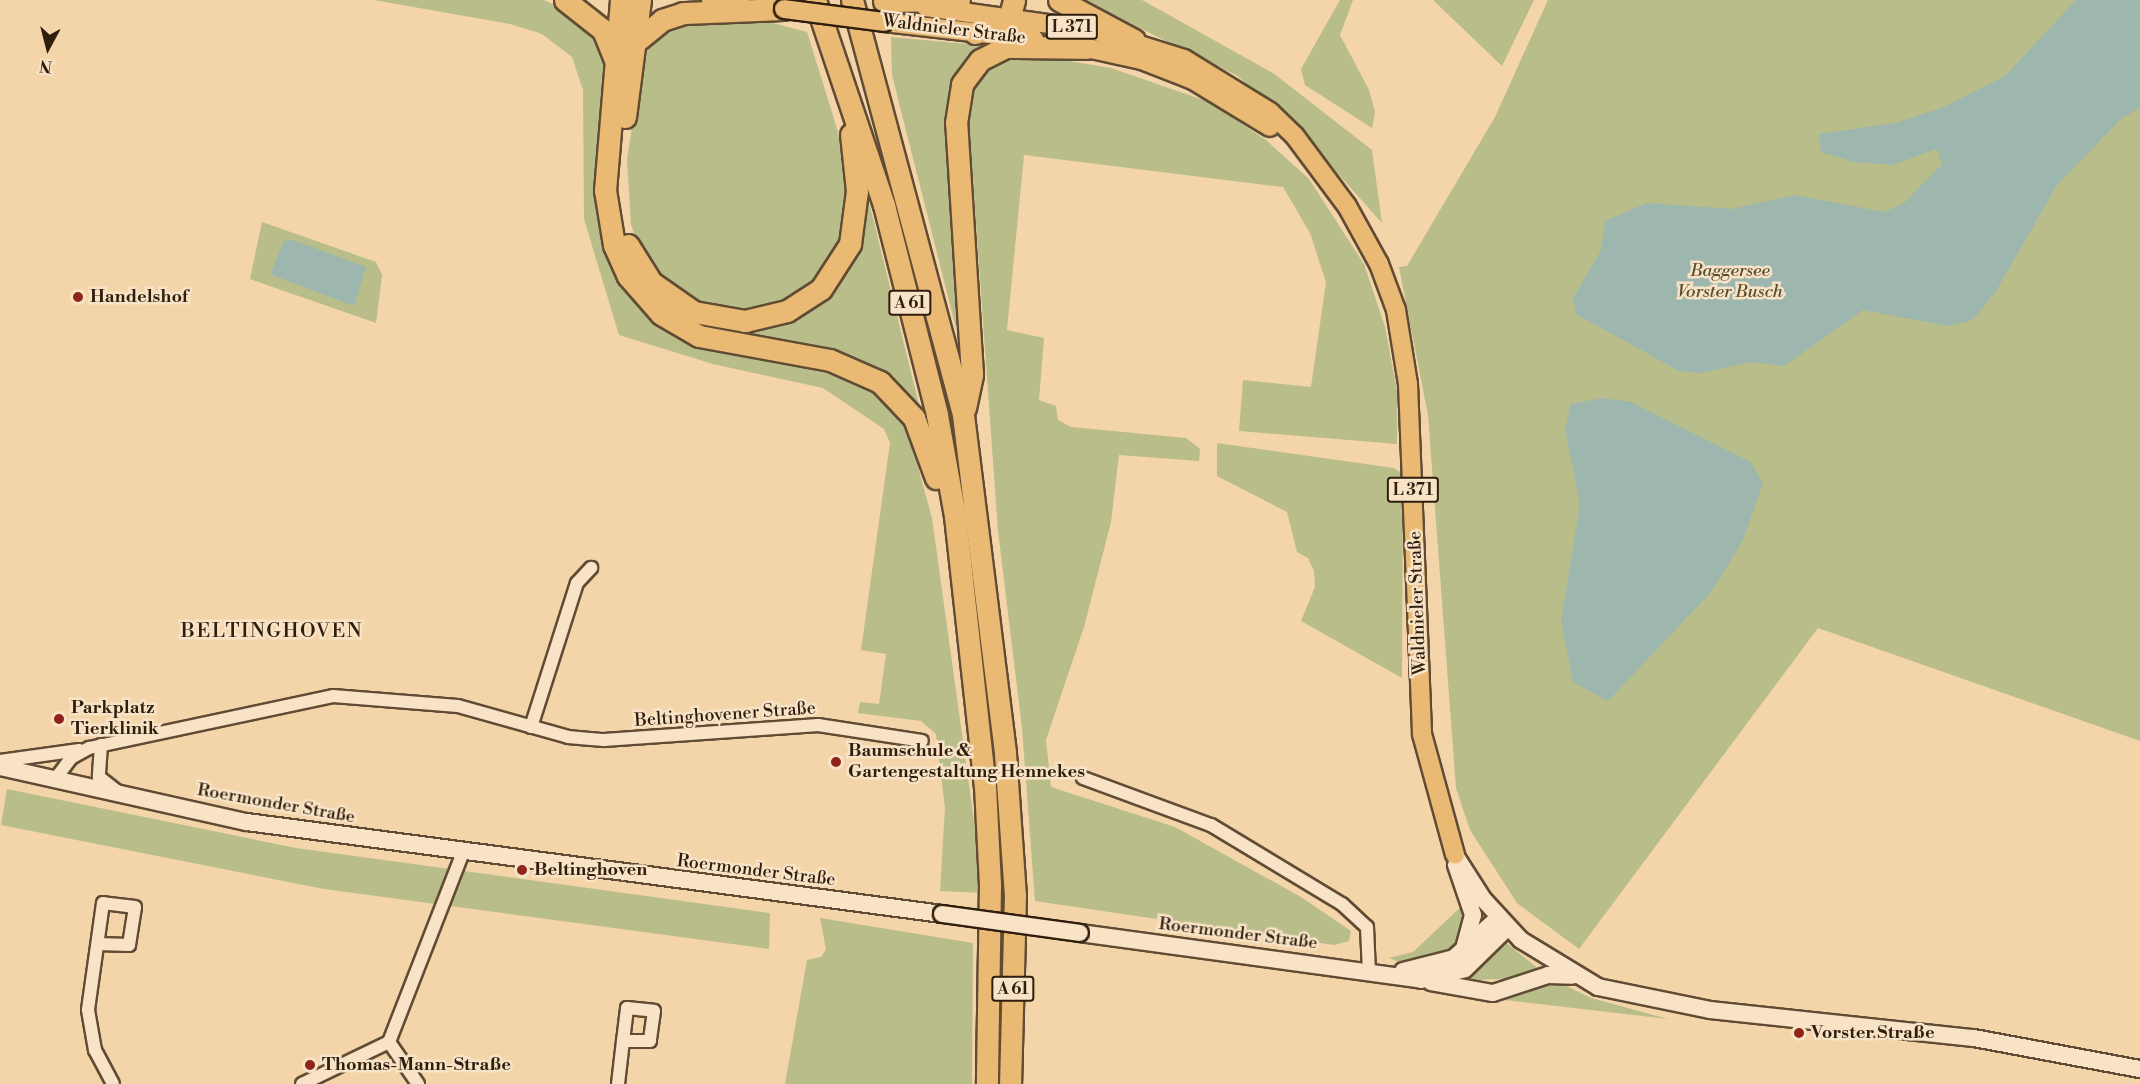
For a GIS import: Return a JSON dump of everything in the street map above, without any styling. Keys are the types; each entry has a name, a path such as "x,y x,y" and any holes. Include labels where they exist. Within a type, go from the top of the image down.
{"highway":[{"path":"565,0 603,30 616,65"},
{"path":"621,0 606,147 607,216 614,245 642,297 675,325 699,336 830,360 863,372 897,396 926,443 962,574"},
{"path":"640,0 618,173 630,250 651,282 676,303 710,318 745,321 775,316 809,298 833,274 850,244 857,191 853,147 830,40"},
{"name":"A 61","path":"815,0 884,205 937,415 962,574 990,884 987,1084"},
{"path":"852,0 871,68"},
{"path":"885,6 959,0"},
{"path":"1059,0 1134,40"},
{"name":"A 61","path":"838,8 871,68 963,415 1005,753 1015,895 1010,1084"},
{"path":"634,43 662,20 683,13 784,9"},
{"path":"975,33 1011,10"},
{"path":"963,415 972,374 959,93 973,67 997,50 1087,48"}],"main road":[{"name":"Waldnieler Straße","path":"711,0 784,9 885,6 1011,10 1134,40 1231,83 1278,120 1313,160 1363,233 1396,310 1408,384 1422,734 1455,855 1503,922 1576,977"},
{"name":"Waldnieler Straße","path":"885,6 975,33 1087,48 1142,60 1224,95 1313,160"},
{"name":"Roermonder Straße","path":"0,767 117,791 247,822 1421,980 1465,969 1503,922"},
{"path":"1455,855 1473,915 1463,951"},
{"name":"Roermonder Straße","path":"1369,972 1433,967 1463,951 1503,922"},
{"path":"1421,980 1492,993 1554,974 1576,977"},
{"name":"L 371","path":"1576,977 1633,998 1974,1038 2140,1069"}],"street":[{"path":"531,727 577,583 591,568"},
{"name":"Beltinghovener Straße","path":"0,761 95,747 333,696 458,706 531,727 604,740 818,725 922,741"},
{"path":"95,747 99,777 117,791"},
{"name":"Beltinghovener Straße","path":"57,778 71,758 95,747"},
{"path":"1083,778 1211,825 1342,904 1367,927 1369,972"},
{"path":"302,1084 389,1042 463,852"},
{"path":"98,944 89,1031 113,1084"},
{"path":"618,1084 623,1041"},
{"path":"389,1042 418,1084"}],"green space":[{"path":"374,0 544,0 582,19 597,34 605,67 599,218 606,248 655,322 705,348 851,378 892,406 907,427 932,518 984,893 940,891 945,808 936,734 921,721 858,713 860,702 879,704 886,654 861,650 890,443 884,429 823,388 713,364 619,335 584,219 583,90 572,57 542,34 510,24"},
{"path":"1082,0 1142,0 1273,73 1372,150 1382,223 1291,121 1236,75"},
{"path":"1340,0 1353,0 1340,35 1369,90 1375,112 1372,128 1305,85 1301,69"},
{"path":"1433,0 1534,0 1502,66"},
{"name":"Baggersee Vorster Busch","path":"1548,0 2140,0 2140,741 1818,628 1579,949 1517,903 1470,830 1456,788 1428,415 1399,267 1407,266 1495,117"},
{"path":"761,20 807,32 838,132 848,199 841,238 806,293 769,309 714,310 658,278 641,256 631,224 627,160 641,66 649,47 674,22"},
{"path":"891,37 989,46 958,79 966,368 892,75"},
{"path":"1040,56 1111,68 1209,102 1266,140 1309,179 1364,264 1385,327 1397,391 1397,444 1239,431 1243,380 1311,387 1326,282 1310,233 1283,187 1024,155 1007,330 1044,338 1039,400 1056,406 1058,420 1071,427 1186,438 1200,449 1199,461 1119,455 1111,522 1084,627 1046,740 1051,787 1175,827 1301,897 1351,931 1349,941 1334,945 1035,901 1022,728 998,531 968,111 974,80 995,59"},
{"path":"864,182 924,425 895,387 687,323 643,288 624,243 709,323 834,287 862,234"},
{"path":"262,222 376,262 382,275 376,323 250,279"},
{"path":"1217,443 1394,468 1403,474 1402,678 1301,621 1315,587 1314,571 1308,558 1297,552 1287,512 1217,476"},
{"path":"7,789 296,848 770,913 769,949 324,889 1,825"},
{"path":"1464,904 1462,937 1445,956 1407,965 1389,958 1413,952"},
{"path":"820,918 973,943 972,1084 785,1084 807,960 821,957 826,949"},
{"path":"1504,941 1540,970 1504,986 1503,979 1470,980 1470,986 1463,982"},
{"path":"1558,982 1591,998 1668,1019 1471,996"}],"water":[{"path":"2076,0 2140,0 2140,107 2120,120 2057,185 1996,291 1973,320 1948,326 1863,310 1784,366 1751,362 1701,373 1679,371 1576,314 1573,298 1601,250 1605,221 1647,203 1732,209 1795,195 1884,212 1904,203 1942,164 1937,149 1892,165 1854,162 1821,152 1819,134 1896,123 1944,107 2005,76"},
{"path":"292,240 366,267 354,306 270,274 284,241"},
{"path":"1602,398 1631,402 1751,462 1763,483 1743,540 1711,592 1608,701 1573,682 1561,621 1580,504 1565,429 1571,404"}],"place":[{"name":"Handelshof","path":"78,297"},
{"name":"Parkplatz Tierklinik","path":"59,719"},
{"name":"Baumschule & Gartengestaltung Hennekes","path":"836,762"},
{"name":"Beltinghoven","path":"522,870"},
{"name":"Vorster Straße","path":"1799,1033"},
{"name":"Thomas-Mann-Straße","path":"310,1065"}],"district":[{"name":"BELTINGHOVEN","path":"272,631"}]}
